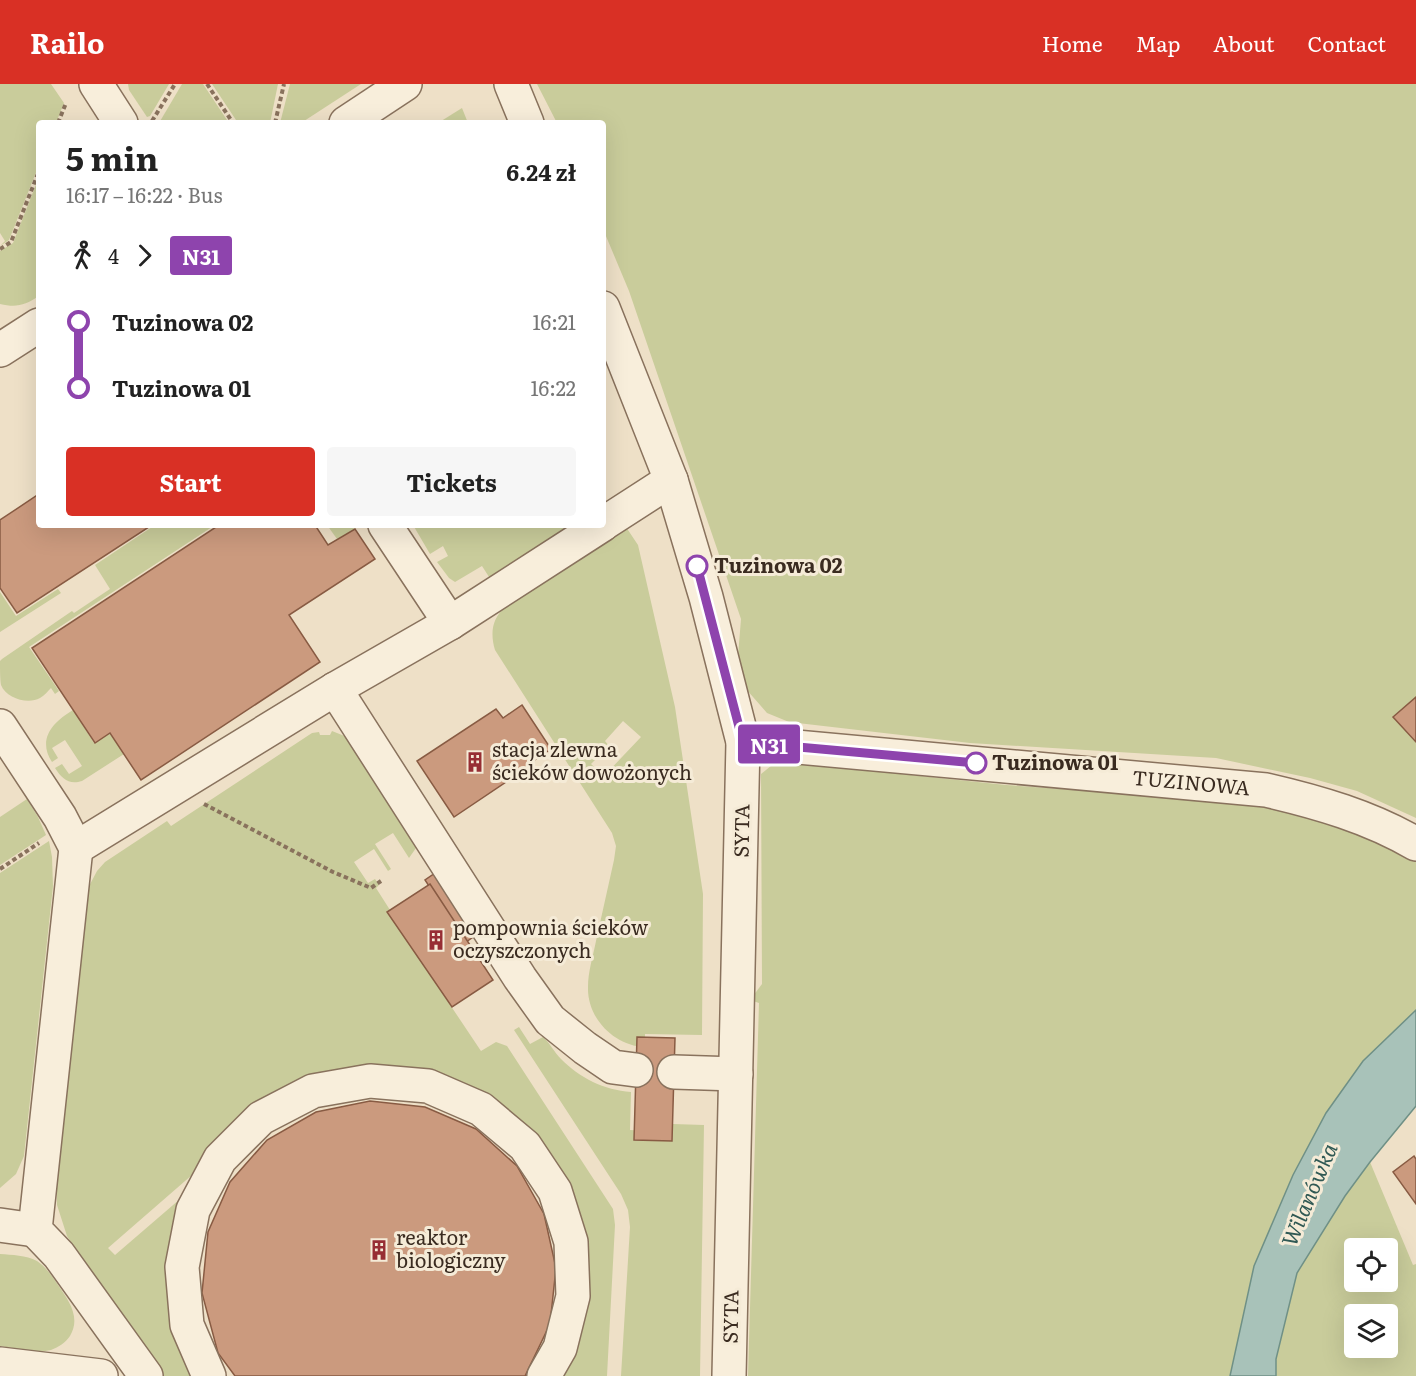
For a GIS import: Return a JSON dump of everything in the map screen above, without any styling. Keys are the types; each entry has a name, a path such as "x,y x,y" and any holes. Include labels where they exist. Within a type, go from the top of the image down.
{"street":[{"path":"96,84 119,120"},
{"path":"351,120 405,84"},
{"path":"511,84 527,120"},
{"name":"SYTA","path":"606,315 671,480 706,597 743,742 729,1376"},
{"path":"0,350 36,327"},
{"path":"606,522 671,480"},
{"path":"387,528 450,623"},
{"path":"76,848 334,690 450,623 597,528"},
{"path":"334,690 520,978 550,1020 613,1067 636,1070"},
{"path":"0,726 60,817 76,848 35,1230"},
{"name":"TUZINOWA","path":"743,742 1266,790 1349,813 1416,844"},
{"path":"674,1072 736,1074"},
{"path":"209,1376 187,1325 182,1267 193,1210 220,1159 261,1118 313,1091 370,1080 428,1086 481,1109 525,1146 555,1191 571,1242 573,1296 560,1348 544,1376"},
{"path":"0,1225 35,1230 59,1255 146,1376"},
{"path":"0,1364 101,1376"}],"path":[{"path":"153,120 175,84"},
{"path":"207,84 231,120"},
{"path":"276,120 284,84"},
{"path":"59,120 66,103"},
{"path":"0,249 11,242 36,179"},
{"path":"202,801 333,872 370,888 381,881"},
{"path":"0,868 42,841"}],"green space":[{"path":"0,84 51,84 64,103 57,120 36,120 36,172 9,240 0,246 5,241 0,233"},
{"path":"128,84 169,84 150,116 147,117 129,90"},
{"path":"182,84 203,84 227,120 161,120"},
{"path":"212,84 278,84 271,120 236,120"},
{"path":"290,84 361,84 306,120 281,120"},
{"path":"537,84 1416,84 1416,818 1357,791 1310,778 1216,758 970,743 789,722 767,713 746,689 738,656 741,619 629,291 606,236 606,120 555,120"},
{"path":"462,108 467,120 443,120"},
{"path":"36,185 36,298 21,305 11,306 0,304 0,251 13,243"},
{"path":"626,527 638,545 675,707 703,894 702,1035 645,1034 645,1047 634,1045 613,1036 597,1019 592,1009 588,987 589,976 616,846 612,833 495,650 493,627 497,616 505,607","holes":["623,721 641,737 604,776 591,764 609,746 605,741"]},
{"path":"150,528 210,528 29,647 59,691 55,694 51,688 41,697 30,701 12,697 1,685 0,661 72,611 74,613 110,589 95,565"},
{"path":"329,528 355,529 337,539"},
{"path":"415,528 570,528 491,580 482,566 455,582 437,562 448,556 443,546 430,554"},
{"path":"58,589 61,593 0,632 0,592 16,616"},
{"path":"73,710 94,743 110,733 124,754 82,781 70,782 63,778 55,768 62,764 69,774 82,766 65,740 52,748 58,758 52,762 46,746 49,732 59,720"},
{"path":"332,731 347,737 416,842 416,848 409,858 393,833 375,844 391,869 388,871 374,849 354,862 368,883 375,879 379,885 376,888 390,910 388,912 481,1051 496,1042 507,1046 613,1209 615,1225 607,1376 560,1376 574,1345 543,1152 374,1072 200,1168 108,1248 115,1255 194,1187 200,1376 161,1376 67,1236 57,1205 56,1166 87,890 97,871 105,862 167,821 171,826 312,733 330,735"},
{"path":"777,761 1006,785 1240,802 1337,822 1416,858 1416,1010 1363,1061 1326,1113 1293,1175 1254,1266 1230,1376 748,1376 759,1003 750,1000 762,984 761,774"},
{"path":"27,799 46,835 0,865 0,817"},
{"path":"49,841 53,886 24,1156 16,1174 0,1188 0,873"},
{"path":"519,1027 530,1044 543,1037 561,1059 584,1077 611,1089 631,1092 630,1130 672,1132 673,1124 704,1125 700,1376 621,1376 630,1227 628,1210 621,1194 514,1030"},
{"path":"1370,1162 1413,1265 1416,1264 1416,1376 1276,1376 1276,1359 1297,1273 1345,1196"},
{"path":"0,1254 24,1256 37,1261 56,1282 70,1303 74,1316 70,1336 62,1344 51,1350 39,1351 0,1346"}],"water":[{"name":"Wilanówka","path":"1416,1010 1416,1106 1345,1196 1297,1273 1276,1359 1276,1376 1230,1376 1254,1266 1293,1175 1326,1113 1363,1061"}],"building":[{"path":"36,496 36,528 147,528 17,613 0,588 0,520"},
{"path":"214,528 317,528 328,545 355,529 375,559 289,615 320,662 141,780 110,733 95,743 32,648"},
{"path":"1416,697 1416,742 1393,717"},
{"name":"stacja zlewna ścieków dowożonych","path":"522,705 551,749 532,762 533,764 454,817 417,761 496,709 503,718"},
{"path":"441,869 482,931 466,942 425,880"},
{"name":"pompownia ścieków oczyszczonych","path":"430,884 493,980 452,1007 387,912"},
{"path":"637,1037 675,1038 672,1141 634,1140"},
{"name":"reaktor biologiczny","path":"370,1101 425,1107 476,1129 517,1166 544,1214 556,1268 550,1324 525,1376 235,1376 218,1353 202,1293 208,1232 230,1182 267,1140 316,1112"},
{"path":"1414,1156 1416,1159 1416,1204 1393,1172"}],"bus line":[{"name":"N31","path":"697,566 743,742 976,763"}],"place":[{"name":"Tuzinowa 02","path":"697,566"},
{"name":"stacja zlewna ścieków dowożonych","path":"475,762"},
{"name":"Tuzinowa 01","path":"976,763"},
{"name":"pompownia ścieków oczyszczonych","path":"436,940"},
{"name":"reaktor biologiczny","path":"379,1250"}]}
